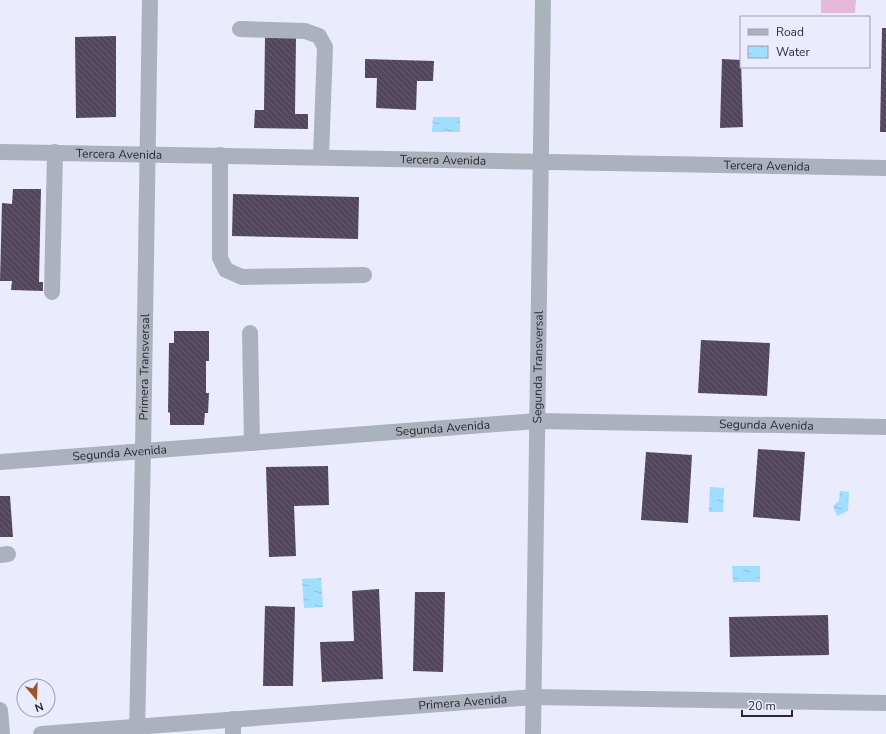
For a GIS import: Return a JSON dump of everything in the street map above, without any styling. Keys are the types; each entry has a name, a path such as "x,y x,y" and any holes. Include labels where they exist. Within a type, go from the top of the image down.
{"street":[{"name":"Primera Transversal","path":"137,730 150,0"},
{"name":"Segunda Transversal","path":"533,734 543,0"},
{"path":"240,28 305,31 319,36 325,47 322,157"},
{"name":"Tercera Avenida","path":"0,152 886,168"},
{"path":"52,292 55,152"},
{"path":"220,155 220,258 226,270 242,277 364,275"},
{"path":"250,333 252,443"},
{"name":"Segunda Avenida","path":"0,462 538,421 886,427"},
{"name":"Primera Avenida","path":"42,734 233,727 534,697 886,703"},
{"path":"0,710 2,734"}],"shaded area":[{"path":"821,0 856,0 855,13 821,13"}],"water":[{"path":"433,117 460,117 460,132 432,132"},
{"path":"710,487 724,488 723,512 709,512"},
{"path":"840,491 849,492 848,511 837,516 833,506 839,501"},
{"path":"732,566 760,566 760,582 733,582"},
{"path":"321,578 323,607 304,608 302,579"}],"building":[{"path":"882,28 886,28 886,132 880,132"},
{"path":"116,36 116,117 76,118 75,37"},
{"path":"265,37 296,38 295,114 308,114 308,129 254,128 255,110 264,110"},
{"path":"365,59 434,61 433,81 417,81 416,110 376,108 377,78 365,78"},
{"path":"722,59 740,60 743,127 720,128"},
{"path":"13,189 41,189 39,282 43,282 43,291 11,290 12,281 0,281 2,203 12,204"},
{"path":"233,194 359,197 358,239 232,236"},
{"path":"174,331 209,331 209,361 206,361 206,393 209,393 208,413 205,413 204,425 170,425 170,413 168,412 169,343 174,343"},
{"path":"701,340 770,343 767,396 698,393"},
{"path":"758,449 805,452 800,521 753,517"},
{"path":"646,452 692,455 688,523 641,520"},
{"path":"328,466 329,505 294,506 296,556 269,557 266,467"},
{"path":"0,496 10,496 13,537 0,537"},
{"path":"379,589 383,679 322,682 320,642 354,641 352,591"},
{"path":"415,592 445,592 443,672 413,671"},
{"path":"265,606 295,607 293,686 263,686"},
{"path":"828,615 829,655 730,657 729,617"}]}
